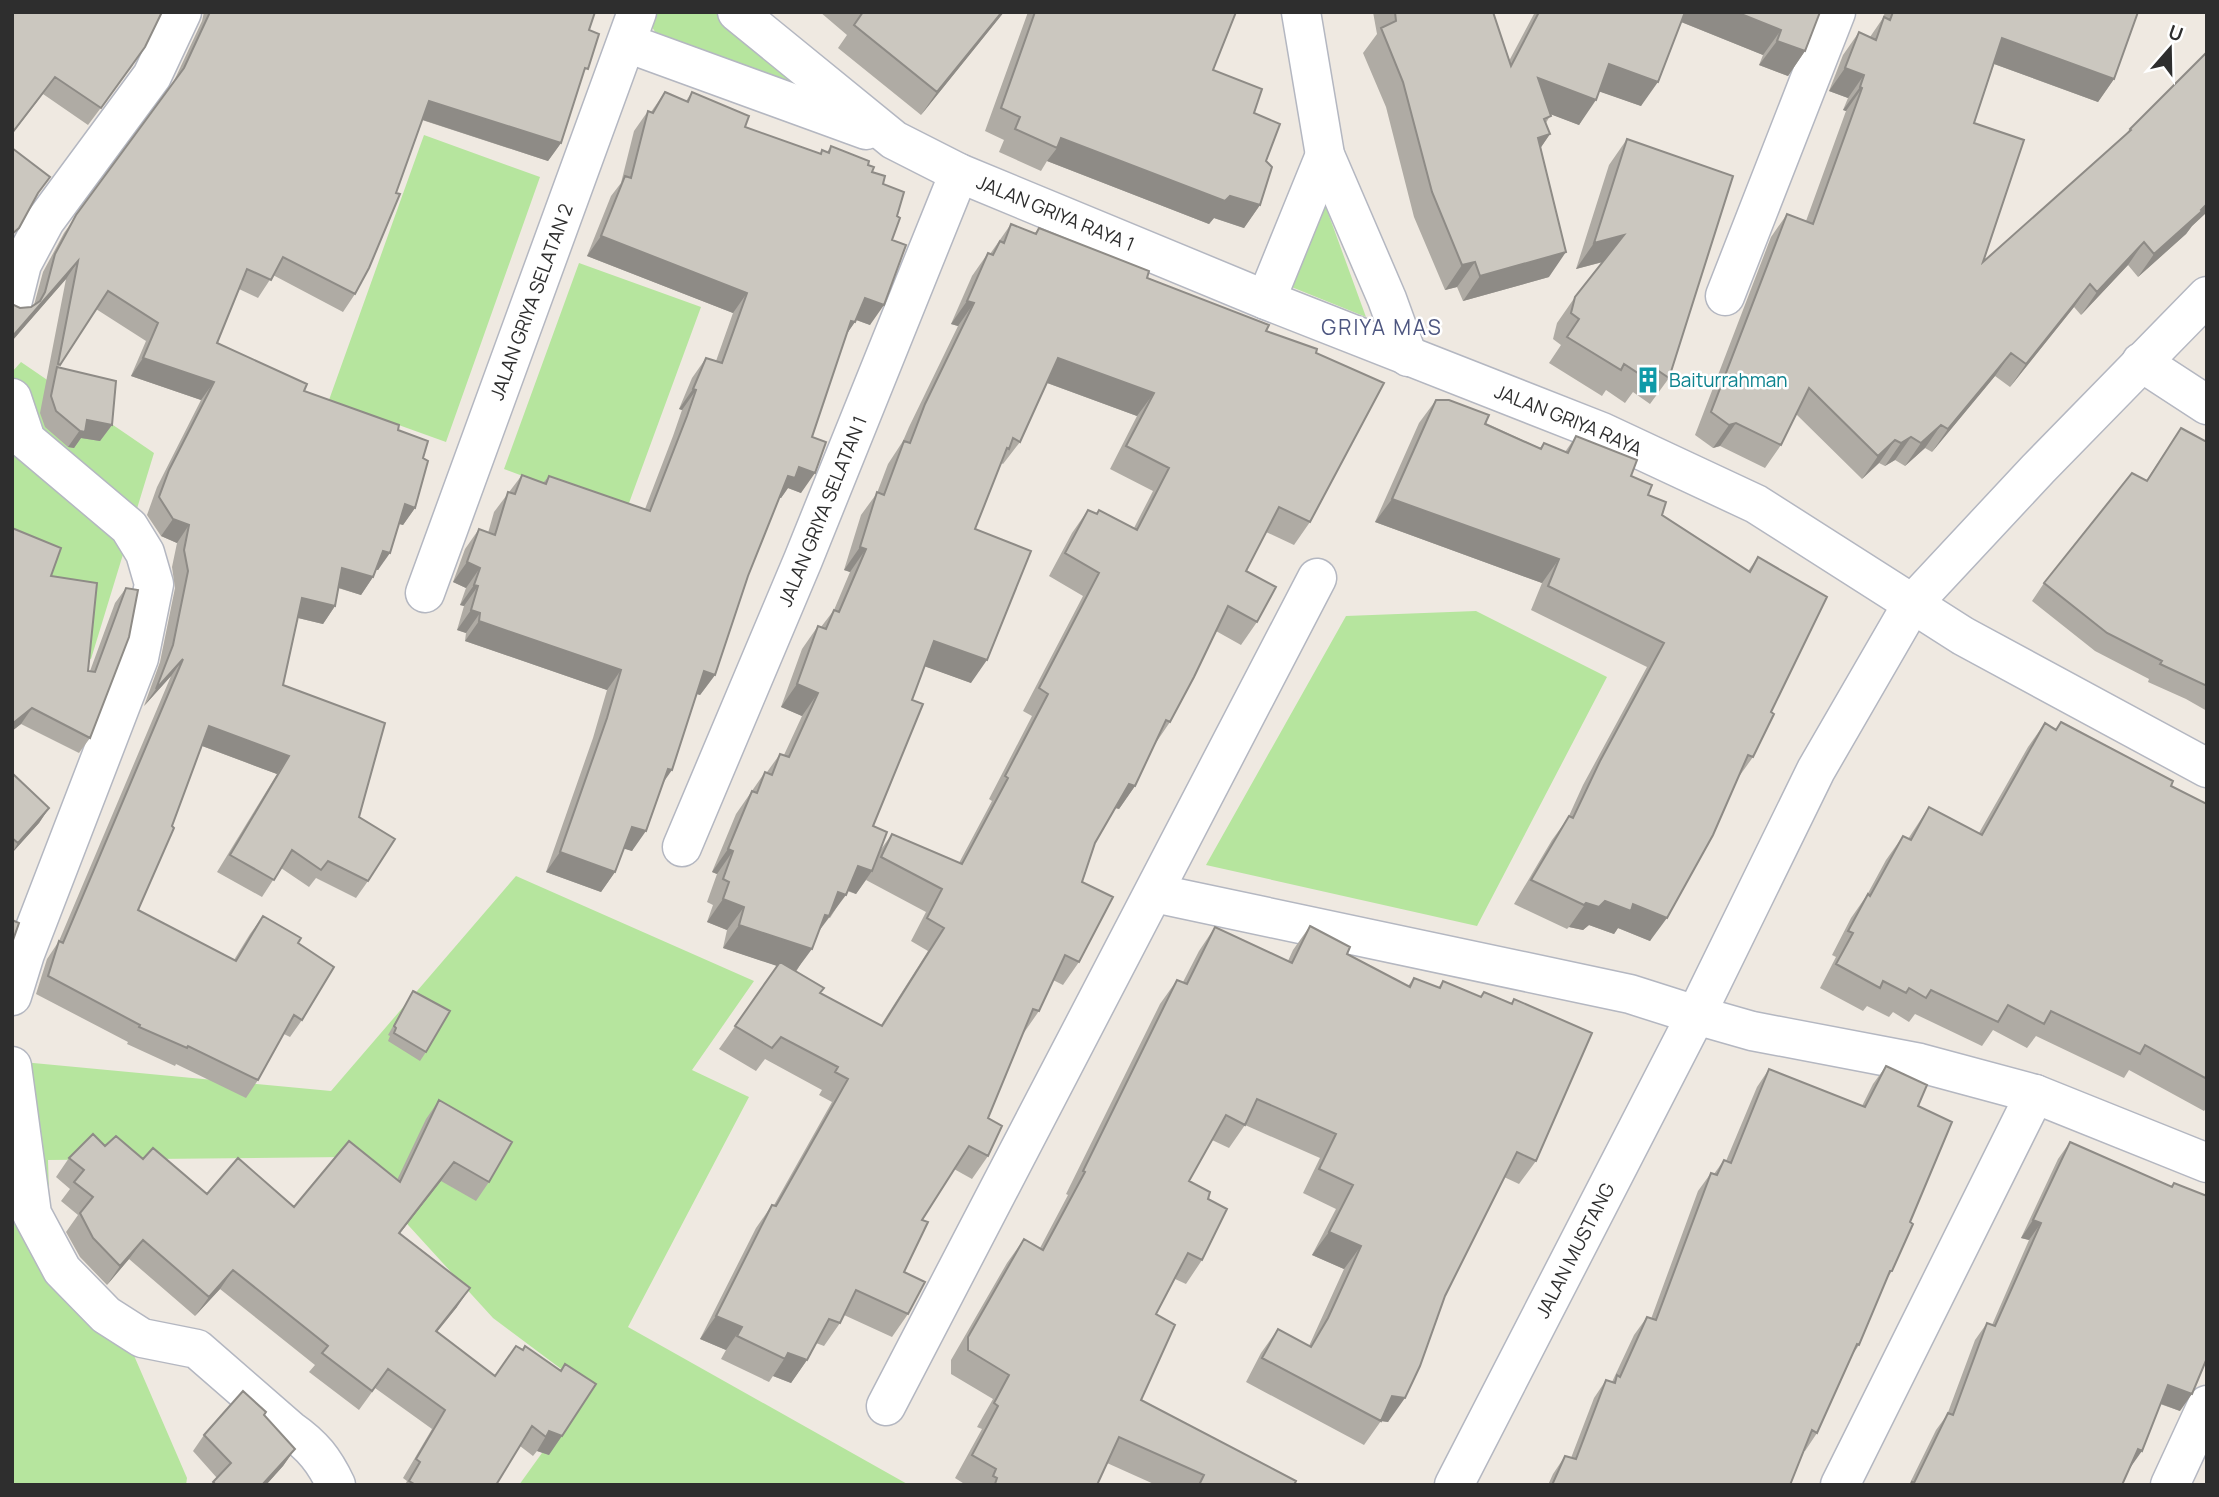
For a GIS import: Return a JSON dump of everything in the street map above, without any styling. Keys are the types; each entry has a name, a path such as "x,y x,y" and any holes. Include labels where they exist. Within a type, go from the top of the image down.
{"street":[{"path":"12,304 17,259 152,76 182,12"},
{"name":"JALAN GRIYA RAYA 1","path":"737,12 894,140 959,173 1408,356"},
{"path":"1301,12 1325,155 1387,299 1408,356"},
{"path":"1725,296 1836,12"},
{"path":"632,28 894,140"},
{"name":"JALAN GRIYA SELATAN 2","path":"425,593 632,28"},
{"path":"1266,300 1325,155"},
{"name":"JALAN GRIYA SELATAN 1","path":"682,847 803,560 959,173"},
{"name":"JALAN MUSTANG","path":"1454,1485 1696,1015 1816,770 1912,604 2038,469 2207,296"},
{"name":"JALAN GRIYA RAYA","path":"1408,356 1602,432 1756,504 1963,636 2207,768"},
{"path":"2141,362 2207,405"},
{"path":"12,398 26,440 129,527 145,553 154,584 139,658 25,954 12,996"},
{"path":"886,1406 1317,579"},
{"path":"1154,893 1630,993 1752,1031 1920,1063 2035,1094 2207,1163"},
{"path":"12,1066 32,1214 62,1270 107,1315 142,1338 197,1349 306,1441 326,1463 336,1485"},
{"path":"1840,1485 2035,1094"},
{"path":"2170,1485 2207,1405"}],"green space":[{"path":"651,12 719,12 813,94 659,38 652,27"},
{"path":"424,135 540,177 446,442 329,400"},
{"path":"1323,199 1366,317 1289,286"},
{"path":"579,263 701,307 625,514 504,469"},
{"path":"21,362 154,453 91,659 12,628 12,372"},
{"path":"1476,611 1607,677 1477,926 1206,865 1346,616"},
{"path":"516,876 754,981 692,1070 749,1097 628,1327 909,1485 519,1485 588,1389 493,1318 346,1157 48,1160 51,1258 129,1344 187,1478 186,1485 12,1485 12,1061 331,1091"}],"building":[{"path":"12,12 162,12 145,47 101,108 55,77 12,133"},
{"path":"210,12 595,12 589,30 599,34 561,143 429,101 396,193 400,194 355,294 283,257 271,280 247,269 217,343 307,384 304,391 399,425 398,430 428,441 423,458 428,461 415,508 405,504 390,553 383,551 373,577 342,568 335,606 302,598 283,685 385,723 359,817 395,839 368,881 328,861 321,870 292,850 274,880 230,855 289,756 209,726 172,826 174,828 138,910 236,961 263,916 301,938 298,943 334,967 302,1020 294,1015 258,1080 188,1046 187,1048 139,1027 140,1025 48,976 59,941 63,943 183,659 156,689 173,645 188,571 184,550 189,525 173,519 159,497 169,470 214,382 143,358 158,323 108,291 60,365 58,364 78,261 12,337 12,304 20,308 31,307 40,301 55,254 76,215 184,68"},
{"path":"863,12 1002,12 937,92 854,25"},
{"path":"1035,12 1236,12 1213,70 1262,89 1254,113 1280,124 1266,161 1272,167 1260,205 1230,196 1225,201 1061,138 1057,148 1015,129 1020,117 1001,108"},
{"path":"1395,12 1493,12 1511,66 1539,12 1685,12 1658,82 1609,64 1596,100 1538,78 1551,116 1544,119 1550,134 1538,138 1566,252 1480,276 1475,262 1462,265 1432,192 1403,82 1381,28 1396,21"},
{"path":"1736,12 1820,12 1805,51 1777,41 1781,30"},
{"path":"1893,12 2138,12 2114,79 2002,38 1974,123 2024,140 1983,262 2131,130 2207,52 2207,204 2154,254 2144,242 2097,292 2090,284 2026,364 2011,353 1948,429 1941,425 1921,443 1911,437 1901,443 1895,440 1878,456 1809,388 1781,445 1736,423 1729,425 1711,412 1787,214 1813,224 1862,88 1860,87 1864,75 1845,68 1859,32 1876,40 1884,17 1890,20"},
{"path":"665,92 688,102 692,92 749,116 745,127 821,154 822,150 829,153 831,146 869,161 868,165 874,167 872,172 885,176 883,184 904,192 897,216 900,218 892,240 906,245 884,305 865,298 855,322 851,321 812,437 826,442 815,473 799,467 795,478 788,476 748,576 715,675 704,671 672,770 668,769 646,831 632,827 615,872 560,852 621,670 479,621 480,613 471,610 478,586 474,585 480,568 467,562 479,529 495,535 508,492 515,494 522,475 546,484 549,476 650,511 706,358 722,363 747,293 601,236 625,176 631,178 648,111 653,113"},
{"path":"1627,139 1733,176 1669,378 1651,366 1644,377 1624,364 1621,370 1567,337 1579,319 1571,313 1575,297 1624,235 1594,243"},
{"path":"12,148 50,177 19,228 12,234"},
{"path":"1011,224 1036,234 1039,228 1149,271 1147,278 1269,325 1266,331 1317,349 1316,353 1384,383 1310,522 1279,507 1246,571 1276,587 1257,622 1228,606 1170,722 1166,720 1135,786 1129,784 1095,843 1082,882 1113,897 1079,962 1065,955 1039,1011 1033,1009 988,1118 1002,1126 988,1156 969,1146 922,1220 928,1222 904,1272 925,1282 908,1314 856,1290 840,1323 829,1319 807,1360 788,1353 785,1359 737,1336 742,1327 716,1316 772,1205 776,1206 848,1079 835,1072 838,1067 781,1037 772,1048 735,1026 780,962 824,988 820,993 882,1026 944,928 927,918 942,889 881,857 892,834 962,864 1008,778 1005,776 1048,694 1039,688 1099,573 1065,553 1088,510 1097,514 1099,510 1137,530 1169,468 1126,446 1154,393 1058,358 1020,442 1013,438 1009,449 1007,448 975,529 1031,551 987,660 934,641 912,700 923,704 873,826 887,832 872,871 858,866 846,895 838,892 829,916 825,915 812,949 739,925 744,907 723,899 729,882 723,879 733,851 728,849 752,791 757,793 765,772 772,775 780,754 789,757 818,693 797,684 818,626 826,629 834,610 839,612 866,549 860,547 877,492 884,495 904,441 910,443 925,404 974,303 967,301 988,253 993,255 1000,241 1004,243"},
{"path":"57,367 116,381 112,425 87,420 85,432 80,431 56,411 51,396"},
{"path":"1436,400 1449,400 1489,415 1485,424 1541,449 1544,443 1568,453 1576,436 1637,460 1631,476 1652,485 1648,495 1666,502 1662,515 1750,572 1758,557 1827,597 1771,712 1774,714 1753,757 1748,755 1713,835 1667,918 1633,904 1631,911 1605,901 1599,907 1586,903 1584,905 1531,880 1569,816 1573,818 1600,761 1664,643 1548,586 1559,559 1392,499"},
{"path":"2181,428 2207,442 2207,686 2160,664 2162,661 2107,633 2044,583 2132,473 2147,481"},
{"path":"12,528 61,548 51,576 97,583 88,671 95,672 126,588 138,590 129,637 90,738 32,708 12,724"},
{"path":"2061,722 2173,781 2171,786 2207,804 2207,1079 2145,1045 2140,1054 2051,1011 2044,1024 2008,1005 1998,1022 1931,990 1926,998 1909,988 1906,993 1883,981 1880,988 1836,964 1853,933 1848,931 1868,894 1870,896 1903,836 1911,840 1929,807 1982,835 2045,723 2056,730"},
{"path":"12,773 49,808 18,843 12,838"},
{"path":"12,920 19,923 12,943"},
{"path":"1310,926 1350,947 1347,954 1410,987 1414,978 1440,988 1443,981 1481,997 1484,992 1512,1004 1514,999 1592,1033 1536,1161 1517,1152 1445,1296 1420,1366 1405,1398 1392,1396 1381,1421 1262,1358 1278,1329 1311,1347 1328,1318 1361,1246 1329,1232 1353,1185 1319,1169 1336,1134 1257,1099 1245,1125 1226,1115 1189,1181 1210,1192 1208,1199 1227,1209 1202,1260 1188,1253 1156,1314 1175,1325 1141,1400 1296,1481 1294,1485 1199,1485 1204,1475 1119,1437 1097,1485 996,1485 997,1478 993,1476 996,1469 972,1455 998,1406 994,1403 1009,1375 968,1350 968,1337 1024,1239 1043,1250 1085,1172 1083,1171 1177,980 1187,984 1215,927 1292,963"},
{"path":"413,991 450,1011 426,1052 394,1033 394,1026"},
{"path":"1886,1066 1927,1085 1918,1106 1952,1122 1910,1222 1913,1224 1859,1345 1857,1344 1817,1433 1812,1430 1790,1485 1552,1485 1565,1456 1576,1459 1606,1380 1615,1383 1617,1375 1620,1377 1647,1317 1656,1320 1711,1173 1717,1175 1724,1160 1731,1163 1769,1069 1865,1107"},
{"path":"439,1100 512,1142 489,1182 454,1162 399,1233 470,1288 436,1331 495,1376 516,1346 523,1350 525,1346 561,1371 565,1364 596,1384 562,1436 549,1431 546,1437 532,1426 496,1485 416,1485 409,1481 420,1462 416,1459 445,1410 388,1369 372,1391 322,1353 328,1346 233,1270 209,1297 143,1240 120,1266 93,1238 80,1213 93,1197 74,1182 84,1170 69,1158 93,1134 105,1146 116,1136 143,1159 153,1148 207,1194 238,1158 294,1207 349,1141 400,1182"},
{"path":"2070,1142 2172,1187 2174,1183 2207,1196 2207,1358 2192,1394 2168,1385 2142,1451 2138,1449 2122,1485 1911,1485 1948,1413 1953,1415 1987,1323 1995,1326 2041,1223 2033,1220"},
{"path":"243,1391 266,1412 264,1415 295,1449 262,1485 216,1485 213,1482 231,1463 204,1435"}],"place":[{"name":"Baiturrahman","path":"1648,380"}],"district":[{"name":"GRIYA MAS","path":"1382,328"}]}
